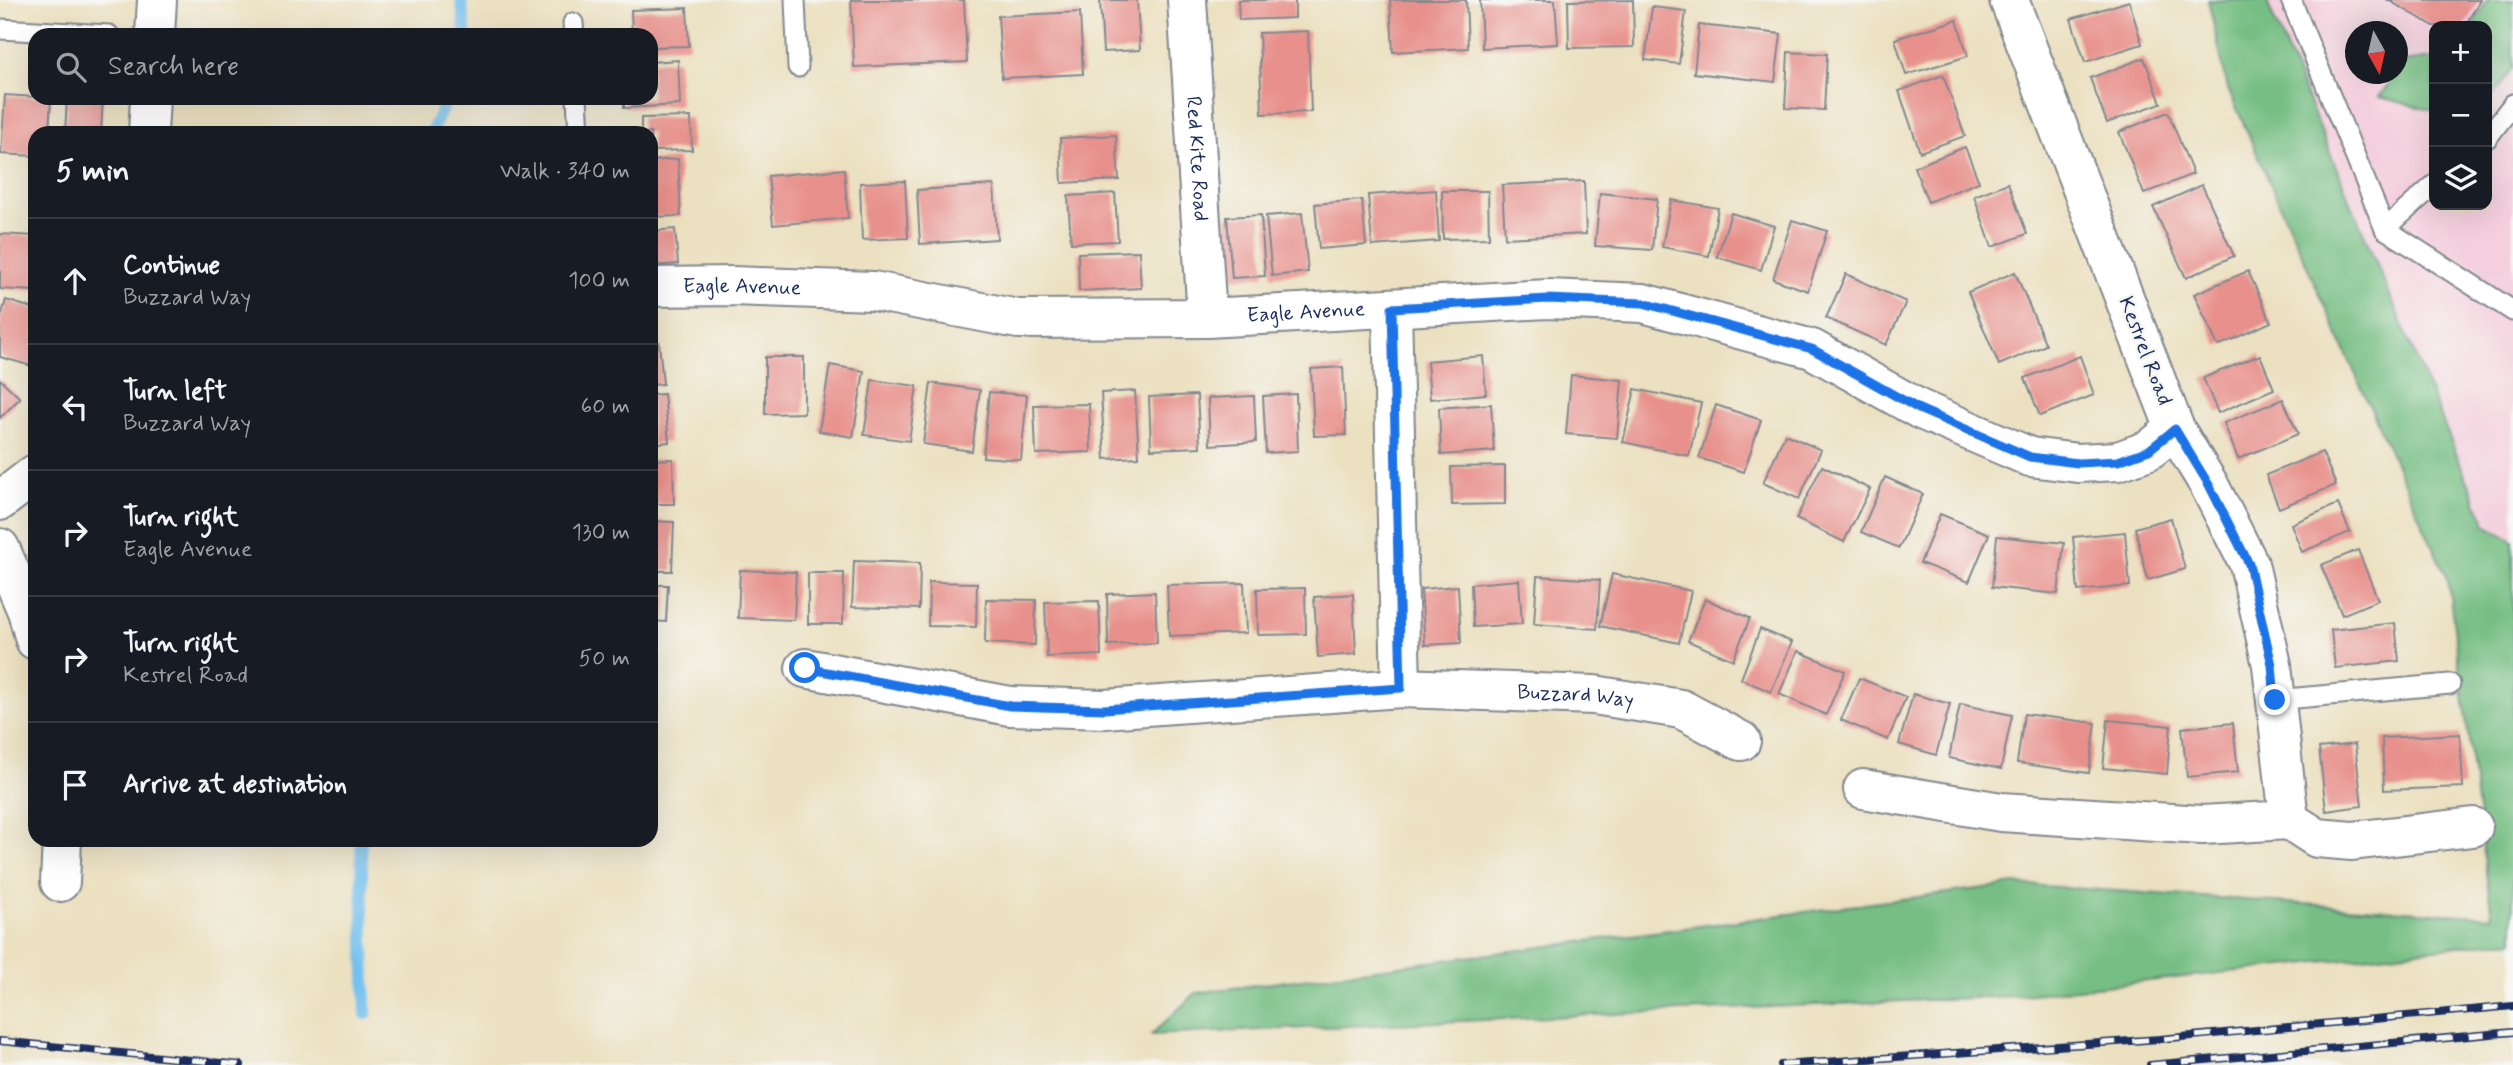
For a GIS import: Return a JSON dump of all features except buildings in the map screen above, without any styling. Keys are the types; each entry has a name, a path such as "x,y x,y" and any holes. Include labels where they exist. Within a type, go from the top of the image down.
{"street":[{"path":"155,28 157,0"},
{"name":"Red Kite Road","path":"1187,0 1207,318"},
{"name":"Kestrel Road","path":"2009,0 2175,429 2209,485 2249,564 2272,665 2289,820"},
{"path":"148,126 150,105"},
{"name":"Eagle Avenue","path":"658,287 733,286 873,291 1017,319 1207,318 1548,299 1643,303 1812,349 1919,409 2030,457 2078,463 2118,461 2149,450 2175,429"},
{"path":"1392,308 1401,688"},
{"path":"0,500 28,479"},
{"path":"0,548 28,615"},
{"name":"Buzzard Way","path":"805,668 1010,706 1104,709 1401,688 1594,695 1681,709 1741,741"},
{"path":"1863,789 2001,812 2202,825 2289,820 2317,838 2352,841 2473,828"},
{"path":"60,882 62,847"}],"lane":[{"path":"796,0 798,67"},
{"path":"2291,0 2385,229 2513,311"},
{"path":"0,29 28,31"},
{"path":"2492,131 2513,104"},
{"path":"577,105 579,126"},
{"path":"2385,229 2429,189"},
{"path":"2275,700 2450,684"}],"shaded area":[{"path":"2266,0 2513,0 2513,540 2486,525"}],"green space":[{"path":"2208,0 2266,0 2486,525 2513,540 2513,940 2015,996 1151,1035 1196,993 2015,884 2492,917 2448,581 2228,89"},
{"path":"2487,0 2513,0 2513,68 2492,97 2492,21 2475,21"},
{"path":"2429,59 2429,110 2379,97 2388,84 2408,84 2408,61"}],"waterway":[{"path":"461,0 465,28"},
{"path":"434,126 444,105"},
{"path":"361,847 366,1014"}],"railway":[{"path":"1781,1065 2160,1039 2513,1006"},
{"path":"2150,1065 2513,1032"},
{"path":"0,1041 241,1065"}],"route":[{"path":"805,668 1010,706 1104,709 1401,688 1392,308 1548,299 1643,303 1812,349 1919,409 2030,457 2078,463 2118,461 2149,450 2175,429 2209,485 2249,564 2272,665 2275,700"}]}
